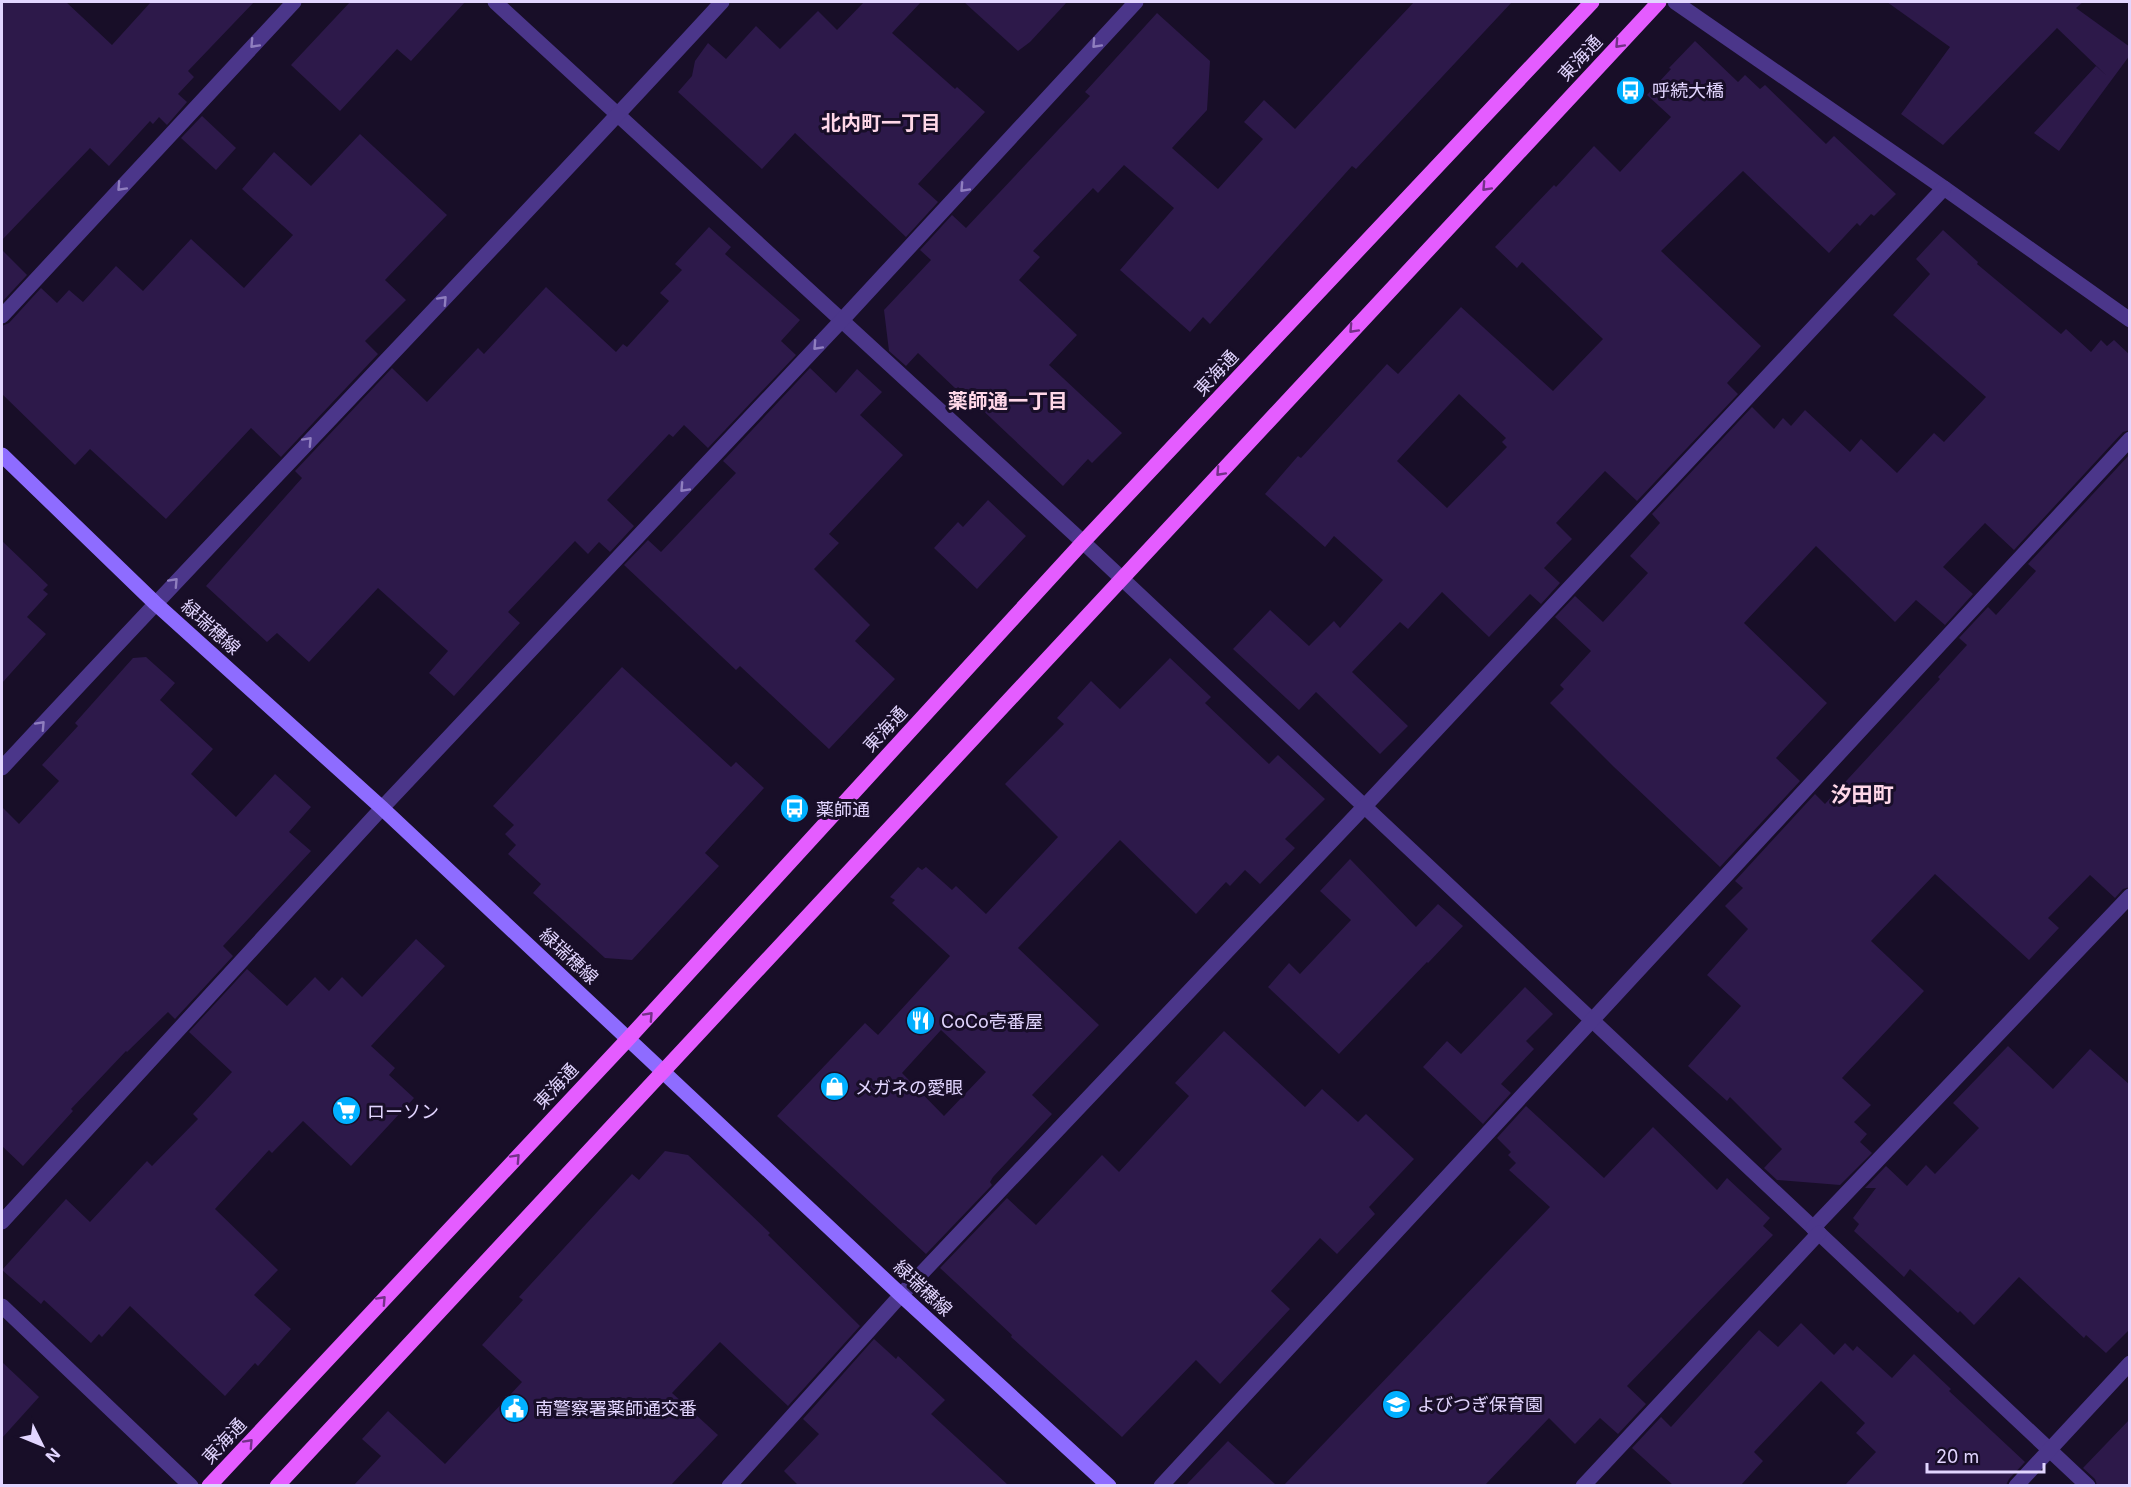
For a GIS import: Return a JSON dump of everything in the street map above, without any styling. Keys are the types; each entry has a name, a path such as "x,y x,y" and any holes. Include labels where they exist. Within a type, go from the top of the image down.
{"main road":[{"name":"東海通","path":"209,1485 628,1038 1083,542 1592,2"},
{"name":"東海通","path":"277,1485 1659,2"},
{"name":"緑瑞穂線","path":"2,455 155,603 382,808 901,1295 1109,1485"}],"street":[{"path":"2,316 294,2"},
{"path":"495,2 1083,542 2088,1485"},
{"path":"2,768 722,2"},
{"path":"2,1222 382,808 842,320 1136,2"},
{"path":"1674,2 1944,188 2130,320"},
{"path":"729,1485 901,1295 1364,807 1944,188"},
{"path":"1161,1485 2130,439"},
{"path":"1582,1485 1816,1230 2130,896"},
{"path":"2,1306 191,1485"},
{"path":"2016,1485 2130,1363"}],"building":[{"path":"2,2 66,2 112,45 151,2 254,2 188,71 194,77 178,94 187,102 167,125 159,117 153,124 150,121 109,166 90,148 2,240"},
{"path":"350,2 465,2 411,61 397,49 340,111 291,65"},
{"path":"864,2 921,2 892,33 955,89 957,87 985,112 918,184 938,202 906,237 795,133 762,169 678,92 692,76 695,61 708,43 726,59 756,26 780,49 818,11 837,30"},
{"path":"964,2 1067,2 1030,42 1018,51"},
{"path":"1414,2 1512,2 1356,169 1352,166 1210,324 1203,317 1190,332 1120,270 1174,208 1124,165 1098,193 1093,188 1033,251 1040,257 1019,280 1077,335 1049,365 1122,433 1092,463 1088,459 1063,486 958,387 956,389 918,353 906,366 889,351 884,310 931,260 920,250 952,215 966,228 1090,96 1085,92 1157,13 1210,61 1207,110 1172,148 1218,189 1263,139 1244,122 1264,100 1295,129"},
{"path":"1887,2 2083,2 2076,8 2130,47 2130,55 2059,151 2034,133 2096,66 2107,76 2057,28 1943,145 1901,114 1950,47"},
{"path":"1695,41 1738,82 1745,75 1760,89 1765,85 1826,144 1834,136 1896,194 1874,216 1871,214 1860,226 1857,223 1829,253 1743,171 1661,251 1761,346 1727,383 1738,394 1637,501 1605,471 1556,523 1572,539 1544,568 1560,583 1541,604 1530,594 1489,637 1442,592 1408,629 1400,622 1352,672 1408,726 1380,754 1316,692 1299,710 1233,649 1270,610 1309,646 1334,621 1340,628 1383,580 1334,536 1325,547 1265,494 1298,456 1301,458 1387,364 1398,374 1461,307 1553,391 1603,339 1522,262 1517,268 1495,247 1594,146 1620,172 1671,117 1647,95 1671,69 1669,68","holes":["1459,394 1506,438 1502,442 1507,447 1447,508 1397,461"]},
{"path":"202,116 236,148 216,170 181,138"},
{"path":"360,134 447,215 385,280 406,300 365,341 378,354 281,457 251,428 166,519 90,449 75,465 2,394 2,326 9,323 41,288 57,303 69,290 83,302 116,266 143,291 191,239 244,288 293,235 242,189 274,152 311,186"},
{"path":"709,227 731,247 725,254 800,320 781,341 796,355 708,448 684,425 673,437 669,434 607,500 634,526 610,552 599,542 588,554 575,541 508,612 520,623 454,696 429,673 448,651 378,588 309,662 277,633 267,642 206,586 302,478 295,471 392,368 427,402 478,348 484,354 546,287 616,352 623,344 627,347 669,301 660,293 682,270 675,264"},
{"path":"1943,230 1978,262 1977,264 2061,334 2066,329 2091,352 2101,340 2107,346 2114,340 2130,355 2130,430 2123,432 2014,550 1985,523 1943,567 1973,594 1945,625 1916,600 1895,622 1816,546 1744,623 1827,703 1776,758 1800,781 1720,867 1550,703 1564,689 1560,685 1591,651 1555,617 1575,596 1603,622 1648,573 1630,556 1660,523 1652,514 1752,407 1774,429 1783,418 1791,426 1805,410 1850,452 1861,439 1897,473 1934,433 1944,442 1986,397 1893,315 1930,274 1916,259"},
{"path":"2,250 27,275 2,302"},
{"path":"810,368 836,393 857,369 882,392 860,415 903,455 829,534 839,543 814,569 870,625 855,641 895,679 829,749 740,666 736,670 624,565 648,540 661,552 736,473 723,461"},
{"path":"2130,454 2130,887 2123,889 2115,898 2090,875 2048,918 2059,928 2029,960 1935,874 1871,941 1924,991 1842,1078 1871,1105 1854,1122 1867,1134 1860,1142 1872,1153 1840,1185 1777,1180 1764,1168 1782,1149 1730,1097 1727,1101 1688,1066 1741,1006 1707,975 1748,929 1725,906 1743,888 1735,881 1815,794 1825,804 1940,679 1938,677 1967,645 1959,638 1988,607 1996,615 2036,571 2028,564"},
{"path":"988,500 1026,536 977,589 934,548 958,522 963,527"},
{"path":"2,541 48,585 43,590 48,594 27,617 46,634 2,683"},
{"path":"146,657 175,683 160,700 213,749 191,774 236,817 275,774 311,807 289,832 311,851 223,946 233,956 175,1019 168,1012 126,1051 71,1109 73,1111 23,1166 2,1146 2,807 19,824 59,781 42,765 78,726 75,723 133,658"},
{"path":"1170,658 1211,697 1205,703 1269,764 1278,755 1325,799 1285,839 1295,848 1260,884 1245,870 1230,886 1226,882 1196,914 1120,840 1018,948 1099,1025 1032,1095 1052,1114 993,1177 990,1182 992,1185 926,1254 777,1116 865,1023 878,1035 950,956 892,903 895,900 890,897 918,867 922,870 926,867 952,890 956,886 986,914 1058,837 1005,784 1064,724 1057,718 1091,681 1120,709","holes":["941,1030 986,1072 944,1116 902,1073"]},
{"path":"622,667 731,767 736,762 764,788 705,853 719,866 632,960 605,958 533,893 541,884 508,854 516,845 505,834 514,825 493,806"},
{"path":"1350,859 1416,927 1438,904 1463,926 1339,1054 1268,987 1289,963 1300,974 1351,920 1320,891"},
{"path":"416,939 445,966 371,1046 395,1068 389,1075 414,1098 351,1166 303,1121 272,1153 269,1150 215,1209 278,1270 254,1295 291,1329 258,1366 255,1363 225,1396 130,1306 102,1337 99,1334 91,1343 44,1300 41,1304 2,1270 66,1199 90,1222 147,1161 152,1166 198,1119 193,1114 232,1072 189,1032 247,969 287,1006 315,977 329,991 342,977 362,997"},
{"path":"1525,987 1553,1014 1526,1041 1534,1049 1501,1084 1511,1093 1483,1124 1423,1067 1447,1041 1461,1054"},
{"path":"1224,1031 1305,1107 1322,1089 1358,1122 1366,1114 1414,1159 1369,1207 1375,1214 1337,1254 1320,1238 1271,1291 1290,1309 1220,1384 1196,1360 1122,1437 1011,1337 1012,1335 940,1268 1007,1198 1036,1225 1102,1155 1119,1172 1189,1096 1175,1083"},
{"path":"2008,1046 2053,1089 2090,1049 2130,1085 2130,1329 2106,1353 2086,1335 2084,1338 2019,1277 1974,1325 1910,1269 1904,1277 1854,1231 1859,1224 1853,1218 1876,1188 1865,1188 1886,1166 1907,1186 1926,1165 1935,1174 1979,1128 1953,1103"},
{"path":"1526,1106 1604,1178 1653,1127 1717,1190 1727,1178 1770,1218 1763,1226 1773,1235 1627,1386 1646,1404 1618,1434 1600,1418 1575,1444 1549,1418 1485,1485 1284,1485 1550,1207 1509,1170 1516,1163 1508,1155 1511,1152 1497,1138"},
{"path":"665,1151 688,1155 770,1233 768,1235 860,1326 788,1406 720,1342 672,1393 718,1435 671,1485 354,1485 381,1456 362,1439 388,1411 445,1464 522,1382 482,1345 523,1300 519,1297 632,1174 639,1180"},
{"path":"1801,1323 1834,1355 1845,1343 1853,1351 1857,1346 1892,1378 1914,1354 1951,1389 1949,1391 2025,1462 2006,1485 1845,1485 1876,1452 1856,1433 1865,1423 1821,1381 1754,1452 1763,1461 1741,1485 1673,1485 1632,1448 1661,1417 1671,1427 1759,1330 1778,1347"},
{"path":"874,1339 896,1359 898,1356 945,1400 931,1414 1008,1485 798,1485 784,1471 819,1434 803,1419"},
{"path":"2,1362 39,1397 2,1438"},
{"path":"2130,1419 2130,1485 2097,1485 2095,1479 2083,1468"},
{"path":"1228,1441 1276,1485 1186,1485"}],"place":[{"name":"呼続大橋","path":"1631,90"},
{"name":"薬師通","path":"795,809"},
{"name":"CoCo壱番屋","path":"920,1021"},
{"name":"メガネの愛眼","path":"834,1087"},
{"name":"ローソン","path":"346,1111"},
{"name":"よびつぎ保育園","path":"1396,1404"},
{"name":"南警察署薬師通交番","path":"514,1408"}],"district":[{"name":"北内町一丁目","path":"881,123"},
{"name":"薬師通一丁目","path":"1008,401"},
{"name":"汐田町","path":"1862,794"}]}
